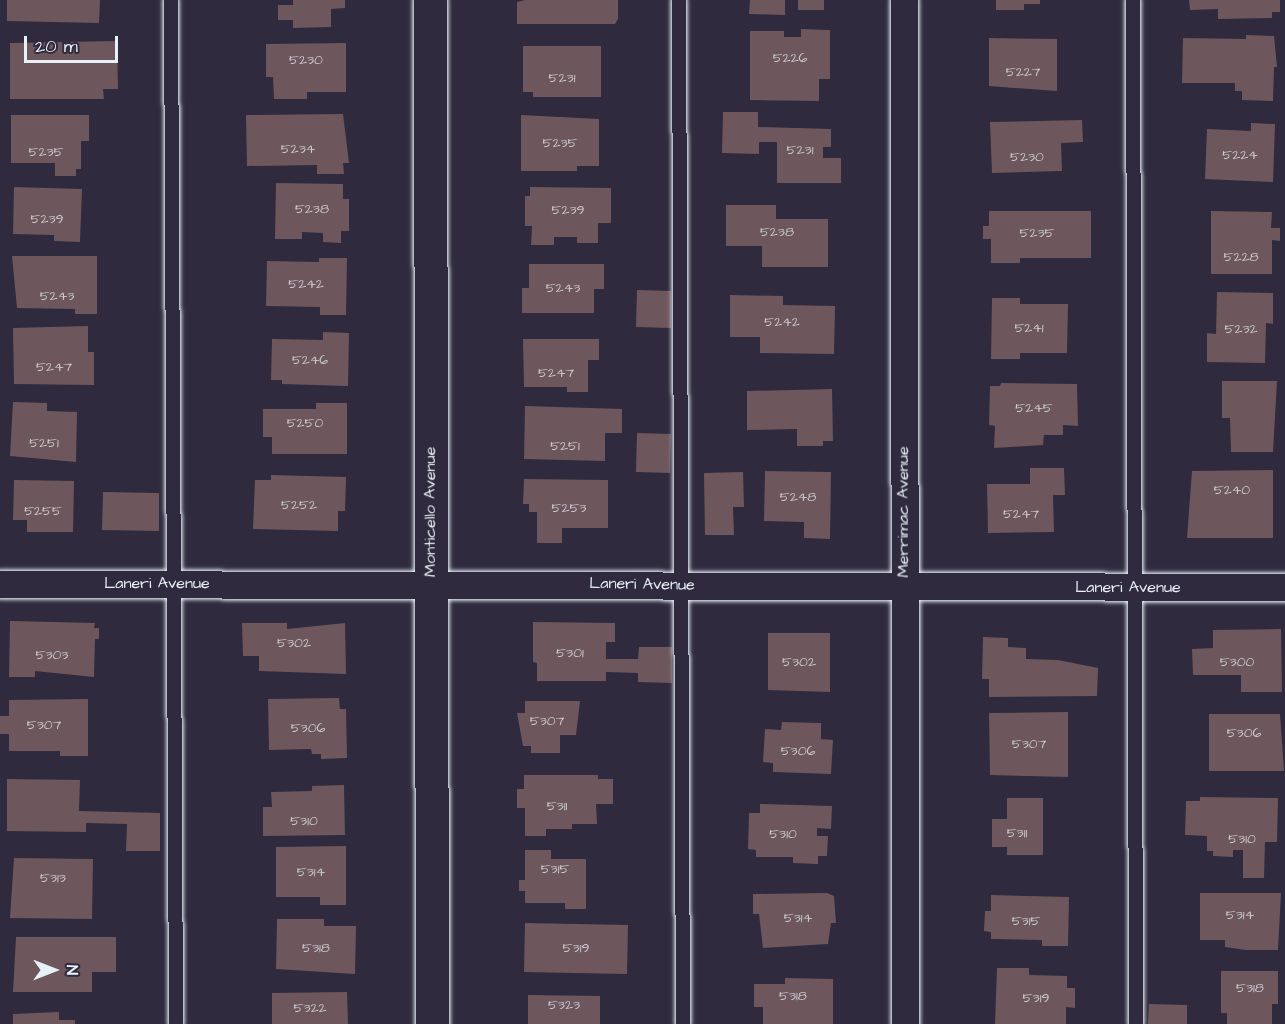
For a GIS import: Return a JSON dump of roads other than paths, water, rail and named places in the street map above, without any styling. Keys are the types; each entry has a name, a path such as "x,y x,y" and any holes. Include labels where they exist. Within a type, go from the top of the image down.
{"street":[{"name":"Monticello Avenue","path":"430,0 432,1024"},
{"name":"Merrimac Avenue","path":"904,0 902,587 905,1024"},
{"name":"Laneri Avenue","path":"0,584 430,582 902,587 1285,587"}],"lane":[{"path":"171,0 176,1024"},
{"path":"679,0 683,1024"},
{"path":"1133,0 1136,1024"}]}
